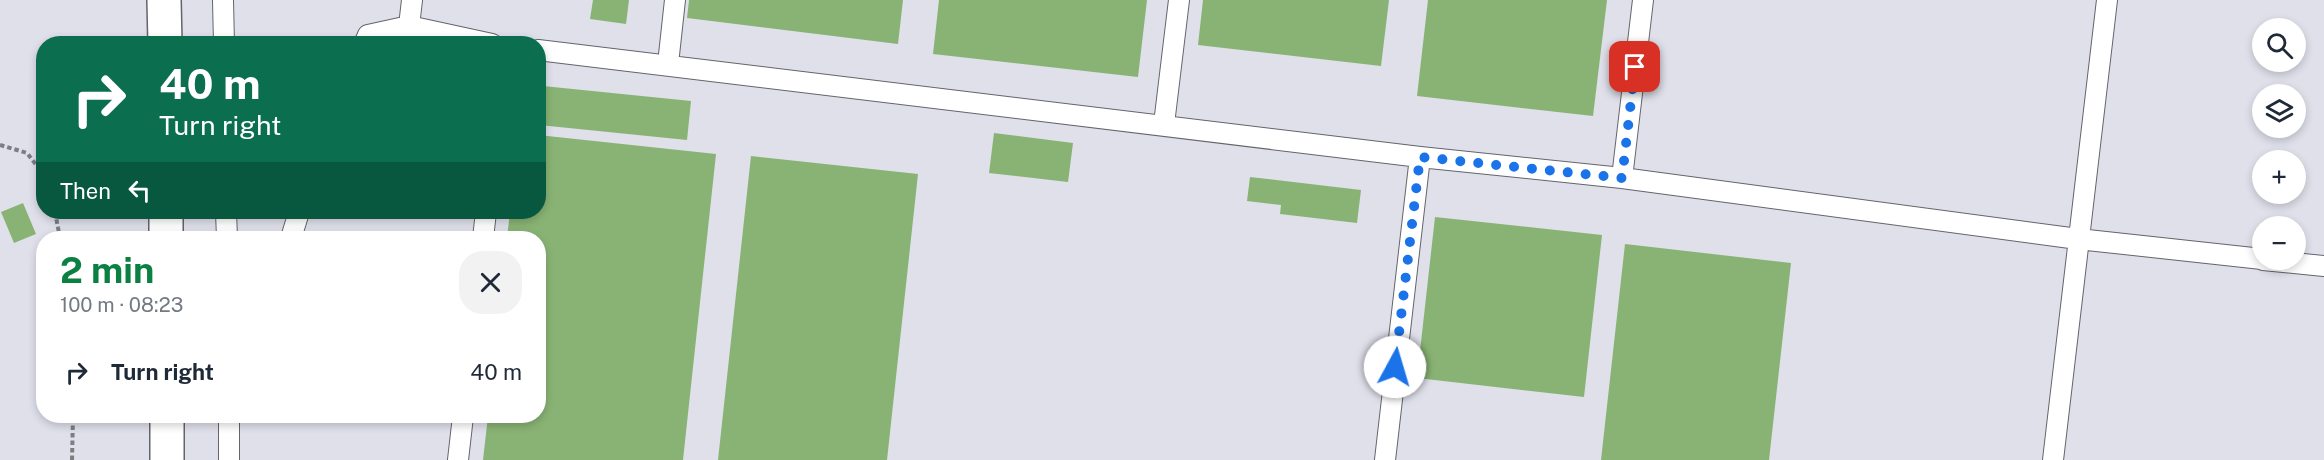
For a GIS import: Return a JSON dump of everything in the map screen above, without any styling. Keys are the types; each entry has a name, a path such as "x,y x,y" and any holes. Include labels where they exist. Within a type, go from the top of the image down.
{"main road":[{"path":"164,0 165,36"},
{"path":"167,423 168,460"}],"lane":[{"path":"223,0 224,36"},
{"path":"409,27 412,0"},
{"path":"668,64 675,0"},
{"path":"1164,124 1179,0"},
{"path":"1622,178 1643,0"},
{"path":"2053,460 2107,0"},
{"path":"368,36 409,27 453,36"},
{"path":"546,51 668,64 950,101 1164,124 1420,157 1622,178 2078,239 2252,258"},
{"path":"1385,460 1420,157"},
{"path":"2306,264 2324,266"},
{"path":"229,423 229,460"},
{"path":"458,460 462,423"}],"path":[{"path":"0,145 27,153 36,165"},
{"path":"72,460 73,423"}],"building":[{"path":"593,0 629,0 626,24 590,19"},
{"path":"689,0 903,0 898,44 687,18"},
{"path":"939,0 1147,0 1138,77 933,54"},
{"path":"1203,0 1389,0 1381,66 1198,45"},
{"path":"1428,0 1607,0 1593,116 1417,96"},
{"path":"546,86 691,101 687,140 546,126"},
{"path":"994,133 1073,143 1068,182 989,173"},
{"path":"546,136 716,154 683,460 483,460 487,423 546,423 546,231 508,231 509,219 546,219"},
{"path":"751,156 918,174 887,460 718,460"},
{"path":"1250,177 1361,190 1357,223 1280,214 1281,205 1247,201"},
{"path":"23,203 36,234 14,243 1,212"},
{"path":"1435,217 1602,235 1584,397 1417,378"},
{"path":"1625,244 1791,263 1769,460 1601,460"}],"route":[{"path":"1395,367 1420,157 1622,178 1635,67"}]}
